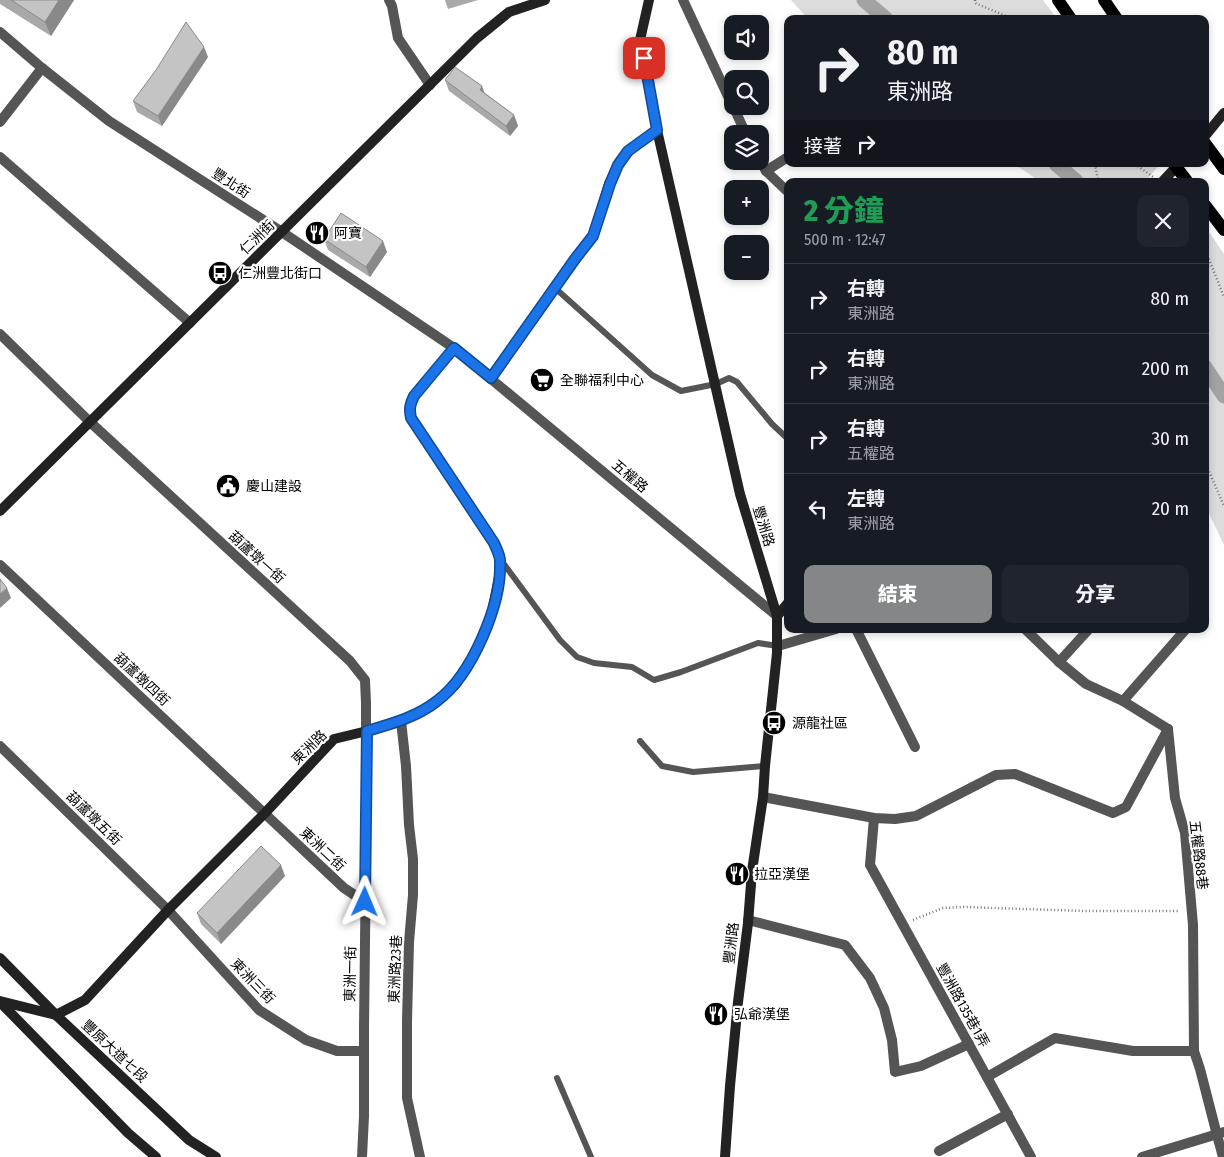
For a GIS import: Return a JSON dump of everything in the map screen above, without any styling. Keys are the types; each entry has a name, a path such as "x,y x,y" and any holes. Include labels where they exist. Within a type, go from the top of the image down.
{"main road":[{"path":"1058,0 1068,15"},
{"path":"1104,0 1114,15"},
{"path":"1209,149 1224,170"},
{"path":"1177,167 1185,178"},
{"path":"1209,210 1224,230"}],"street":[{"path":"389,0 392,6 398,38 430,85"},
{"name":"仁洲街","path":"0,511 477,38 509,12 545,0"},
{"name":"豐洲路","path":"650,0 640,40 657,130 740,494 777,616 778,646 738,1002 724,1157"},
{"path":"683,0 724,87"},
{"name":"豐北街","path":"0,32 42,68 110,121 282,232 454,348"},
{"path":"0,122 42,68"},
{"path":"1209,131 1224,113"},
{"path":"491,378 593,236 618,165 628,151 657,130"},
{"path":"0,157 190,323"},
{"path":"784,160 766,171 784,188"},
{"path":"1165,178 1174,167"},
{"name":"葫蘆墩一街","path":"0,334 90,422 350,661 364,680 367,731"},
{"path":"454,348 414,396 409,411 411,418 494,543 500,559"},
{"name":"五權路","path":"454,348 777,616"},
{"name":"東洲路","path":"56,1015 85,1000 168,910 334,739 401,721 438,701 456,684 478,647 492,612 500,559"},
{"name":"葫蘆墩四街","path":"0,566 264,813"},
{"path":"777,616 784,608"},
{"path":"778,646 822,633"},
{"path":"858,633 915,746"},
{"path":"762,797 874,818 896,819 916,816 996,775 1015,774 1113,813 1126,807 1168,729 1123,701 1086,684 1059,662 1029,633"},
{"path":"1059,662 1085,633"},
{"path":"1123,701 1182,633"},
{"name":"東洲路23巷","path":"401,721 413,859 413,895 408,972 407,1098 420,1157"},
{"name":"五權路88巷","path":"1168,729 1175,798 1185,833 1192,911 1194,1051 1220,1134 1223,1157"},
{"name":"東洲一街","path":"362,1157 364,1116 367,731"},
{"name":"葫蘆墩五街","path":"0,746 168,910"},
{"name":"東洲二街","path":"264,813 344,888 365,902"},
{"name":"豐洲路135巷1弄","path":"874,818 870,866 1031,1157"},
{"name":"東洲三街","path":"168,910 259,1010 306,1040 337,1051 364,1051"},
{"path":"748,920 845,945 870,978 884,1008 892,1040 895,1072 921,1066 969,1044"},
{"name":"豐原大道七段","path":"0,958 56,1015 189,1140 216,1157"},
{"path":"0,1001 56,1015"},
{"path":"0,1001 128,1133 156,1157"},
{"path":"987,1077 1055,1038 1133,1052 1194,1051"},
{"path":"939,1152 1008,1114"},
{"path":"1142,1157 1220,1134"}],"lane":[{"path":"555,288 652,375 681,391 716,384 729,378 738,382 772,424 784,435"},
{"path":"500,559 560,640 577,658 594,663 632,667 654,680 681,672 758,642 778,646"},
{"path":"640,741 662,766 693,772 765,766"},
{"path":"557,1078 591,1157"}],"path":[{"path":"976,0 976,3 1004,15"},
{"path":"1139,167 1154,178"},
{"path":"1209,260 1224,297"},
{"path":"1209,471 1224,506"},
{"path":"903,924 943,908 957,907 1085,911 1192,911"}],"shaded area":[{"path":"791,0 1043,0 1054,15 804,15"},
{"path":"1018,167 1158,167 1148,178 1035,178"},
{"path":"1209,232 1224,254 1224,545 1209,513"}],"building":[{"path":"11,0 59,0 45,22"},
{"path":"186,22 204,47 158,116 133,101 156,70"},
{"path":"455,67 482,86 480,90 514,115 506,126 445,80"},
{"path":"341,213 383,241 366,267 324,239"},
{"path":"0,579 7,588 0,594"},
{"path":"261,846 281,865 217,933 197,913"}],"waterway":[{"path":"864,0 881,15"},
{"path":"1060,167 1072,178"},
{"path":"1209,373 1224,396"}],"place":[{"name":"阿寶","path":"317,233"},
{"name":"仁洲豐北街口","path":"220,273"},
{"name":"全聯福利中心","path":"542,380"},
{"name":"慶山建設","path":"228,486"},
{"name":"源龍社區","path":"774,723"},
{"name":"拉亞漢堡","path":"737,874"},
{"name":"弘爺漢堡","path":"716,1014"}],"route":[{"path":"365,902 367,731 401,721 426,709 438,701 456,684 486,630 492,612 499,577 500,559 494,543 411,418 409,411 411,400 454,348 491,378 593,236 618,165 628,151 657,130 644,58"}]}
